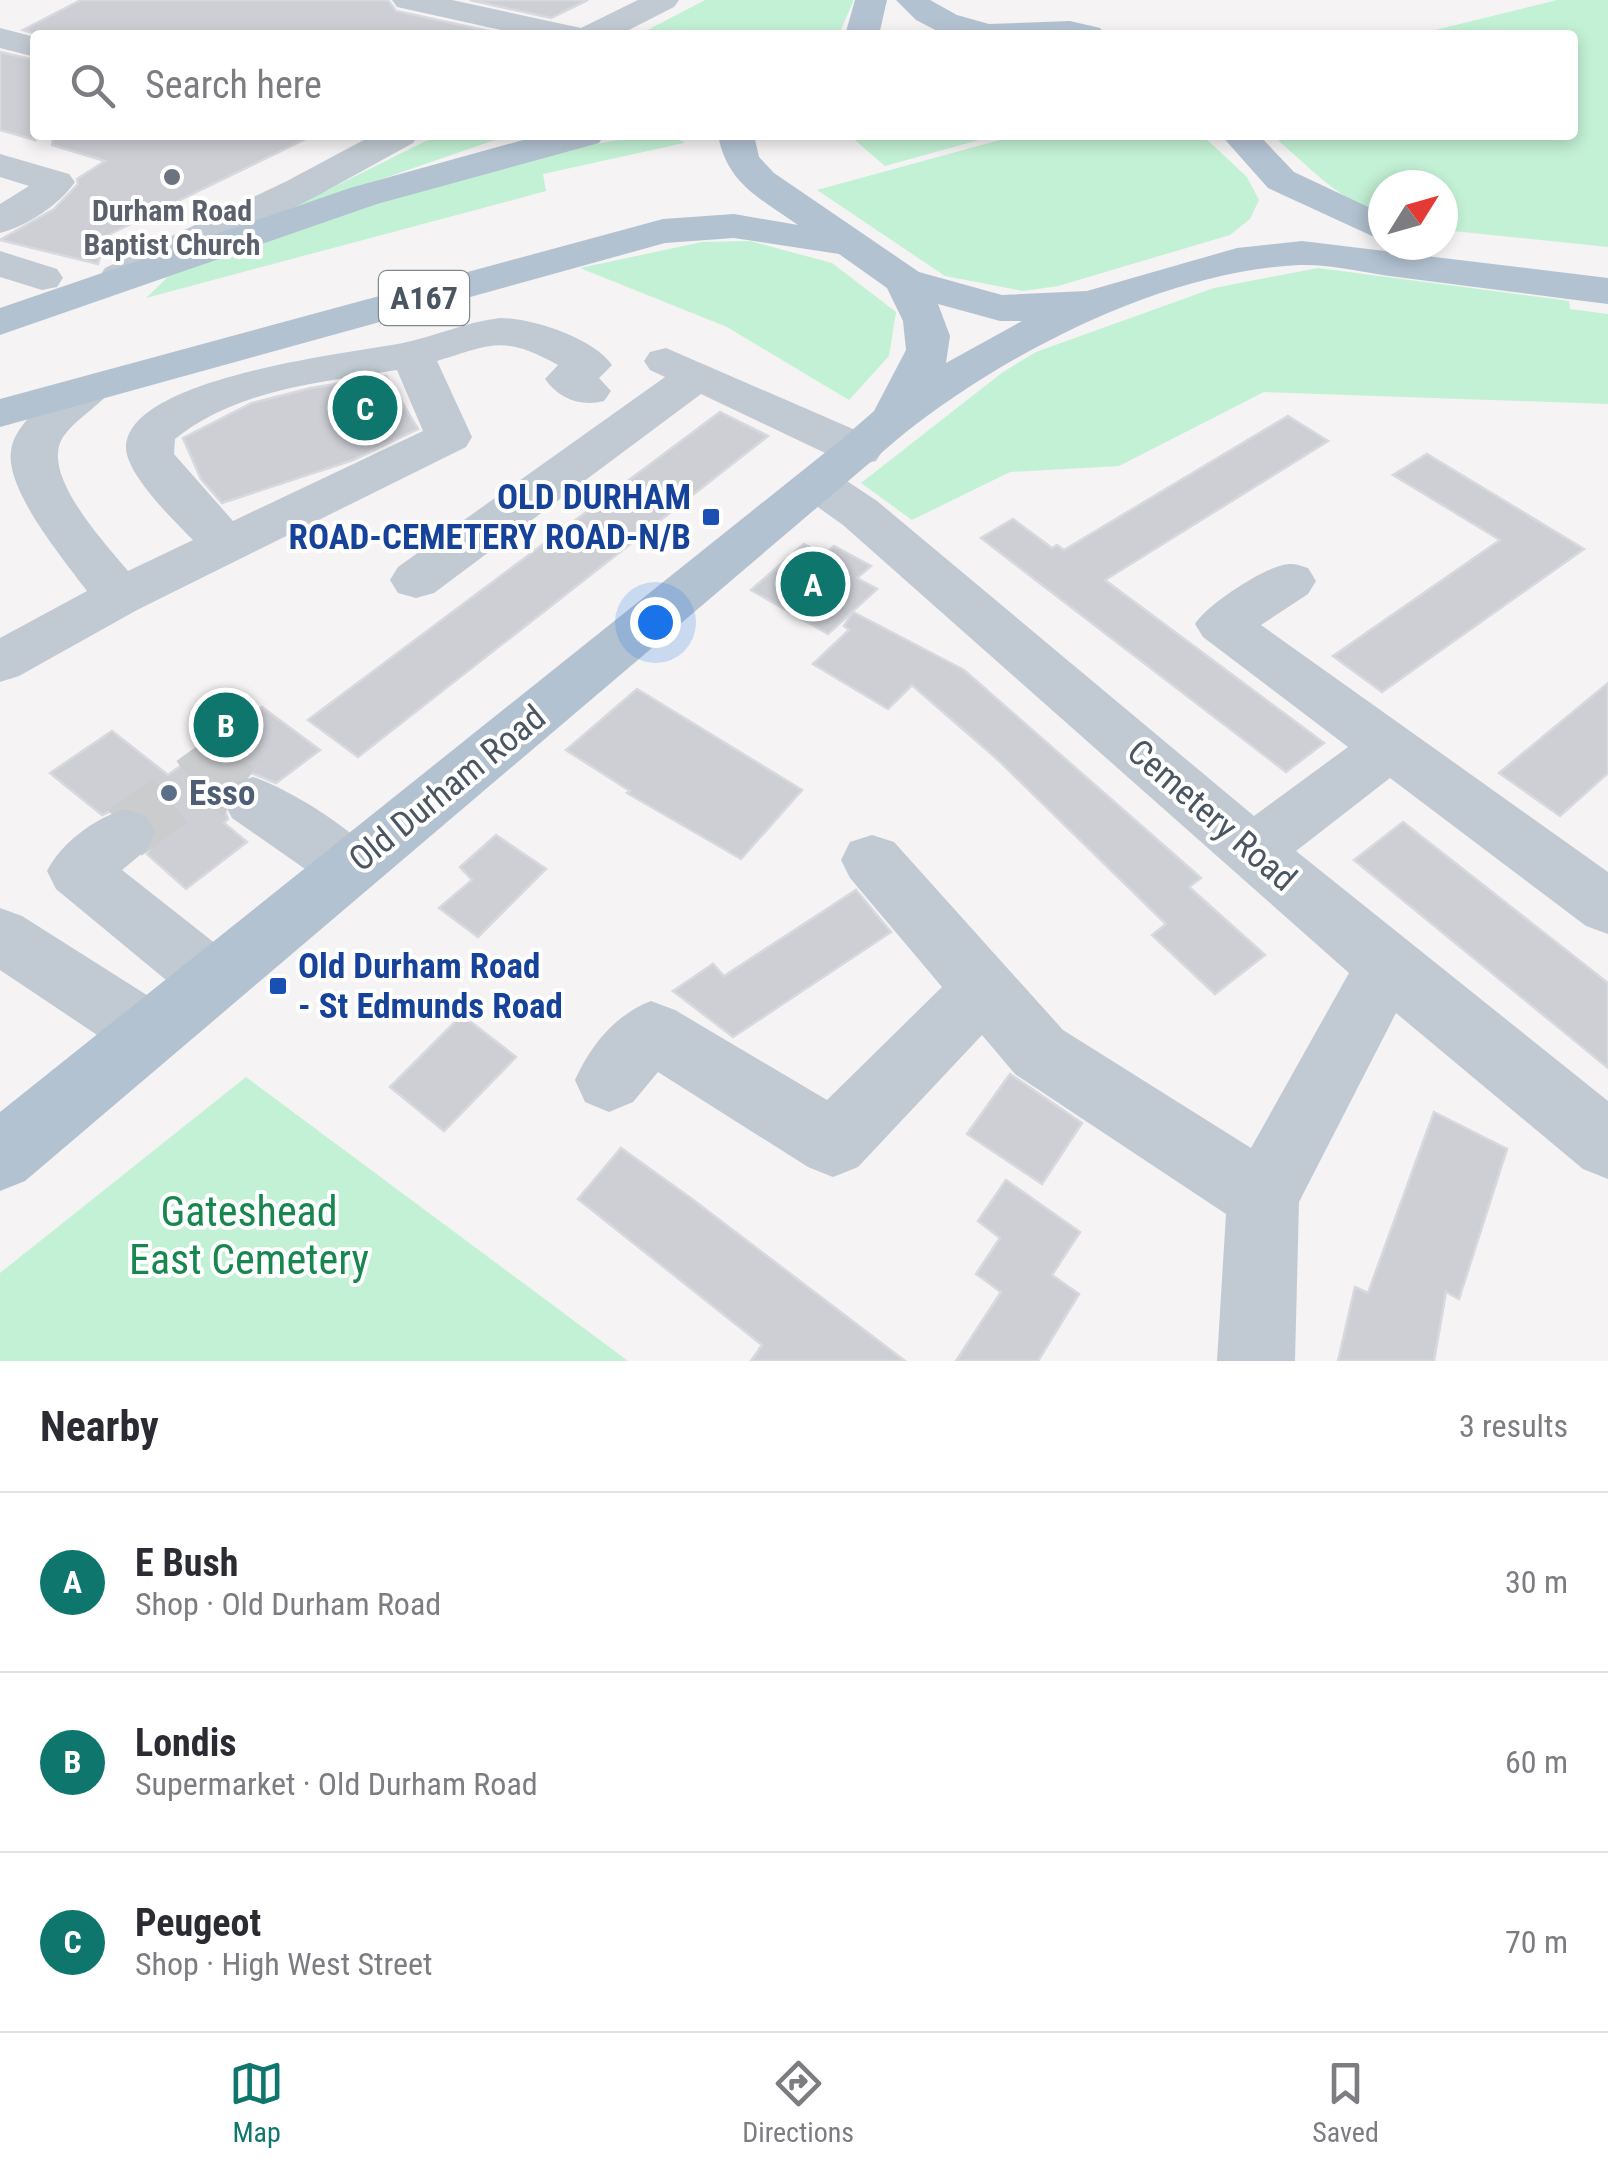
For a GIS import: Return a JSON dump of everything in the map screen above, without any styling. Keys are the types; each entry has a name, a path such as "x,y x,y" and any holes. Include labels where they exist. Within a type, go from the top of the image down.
{"main road":[{"path":"863,30 871,0"},
{"path":"912,0 924,14 963,30"},
{"path":"0,322 214,244 440,174 567,140"},
{"name":"A167","path":"737,140 741,160 761,181 904,281 1000,308 1036,309 1090,302 1237,260 1262,243 1276,227 1284,206 1282,180"},
{"path":"1244,140 1282,180 1368,223"},
{"name":"A167","path":"0,413 662,231 734,226 852,246"},
{"path":"1458,246 1608,264"},
{"path":"1237,260 1273,254 1333,254 1608,291"},
{"name":"Old Durham Road","path":"893,418 928,359 930,336 924,314 904,281"},
{"name":"Old Durham Road","path":"0,1158 212,979 839,467 893,418 990,356 1090,302"}],"street":[{"path":"408,0 546,30"},
{"path":"603,30 663,0"},
{"path":"0,38 30,46"},
{"path":"104,284 301,189 381,140"},
{"path":"0,165 56,182 0,220"},
{"path":"226,545 155,465 148,447 154,430 174,415 211,399 321,367 412,354 512,331 536,338 590,365 568,379 588,391"},
{"path":"0,662 120,597 449,437 412,354"},
{"name":"Cemetery Road","path":"416,580 681,368 839,467 860,513 1387,966 1608,1145"},
{"path":"90,388 57,417 18,469 120,597"},
{"path":"1290,581 1222,624 1608,907"},
{"path":"1253,850 1388,748"},
{"path":"253,801 350,866"},
{"path":"125,834 78,871 212,979"},
{"path":"872,860 1040,1052 1264,1197"},
{"path":"0,934 148,1032"},
{"path":"1256,1361 1264,1197 1387,966"},
{"path":"608,1080 652,1031 833,1143 984,988"}],"green space":[{"path":"705,0 853,0 841,30 648,30"},
{"path":"1557,0 1608,0 1608,247 1458,232 1458,170 1368,170 1368,209 1338,191 1278,140 1578,140 1578,30 1435,30"},
{"path":"428,140 498,140 492,141 277,215"},
{"path":"622,140 684,143 543,174 546,191 146,298 172,273 472,173"},
{"path":"855,140 979,140 885,166"},
{"path":"1000,140 1207,140 1247,177 1259,200 1250,219 1230,235 1058,286 1023,291 945,276 817,190"},
{"path":"750,241 832,263 896,312 889,356 849,400 727,327 580,268 702,242"},
{"path":"1318,268 1569,301 1570,309 1608,314 1608,404 1264,392 1119,466 1010,472 912,520 861,483 1003,372 1036,352 1214,288"},
{"name":"Gateshead East Cemetery","path":"246,1077 628,1361 0,1361 0,1273"}],"building":[{"path":"81,0 388,0 396,11 484,30 30,32 23,30"},
{"path":"470,0 588,0 551,18"},
{"path":"0,52 30,59 30,139 0,130"},
{"path":"52,140 304,140 106,236 98,264 0,240 54,209 78,184 77,179 105,161 52,145"},
{"path":"386,376 418,429 353,460 222,503 201,479 183,438 252,403 311,388"},
{"path":"720,412 768,436 358,757 308,720"},
{"path":"1288,416 1328,441 1105,580 1324,743 1286,772 981,538 1013,519 1052,548 1057,545 1064,550"},
{"path":"1427,454 1584,549 1382,692 1333,656 1500,540 1393,475"},
{"path":"804,544 824,555 834,546 871,566 857,578 877,589 828,634 751,590"},
{"path":"853,612 964,670 1201,878 1189,887 1265,955 1215,994 1152,935 1166,924 996,758 912,685 888,709 813,664 849,630 844,626"},
{"path":"1608,683 1608,773 1560,816 1499,773"},
{"path":"637,689 802,790 741,859 627,793 630,791 566,750"},
{"name":"Esso","path":"262,707 320,750 276,783 252,773 229,782 220,799 228,819 224,823 247,842 186,889 147,854 158,835 149,814 124,805 102,815 50,773 112,731 168,775"},
{"path":"1403,822 1608,983 1608,1068 1354,860"},
{"path":"496,835 546,869 478,937 439,908 472,880 460,867"},
{"path":"856,890 891,932 733,1037 673,991 713,964 724,976"},
{"path":"462,1015 516,1057 444,1131 390,1087"},
{"path":"1010,1074 1082,1123 1042,1184 967,1134"},
{"path":"1434,1112 1507,1149 1459,1299 1446,1292 1434,1361 1338,1361 1355,1287 1368,1293"},
{"path":"621,1148 905,1361 751,1361 762,1345 578,1199"},
{"path":"1006,1180 1080,1232 1052,1275 1079,1294 1038,1361 956,1361 1001,1292 976,1274 1000,1238 978,1221"}],"tunnel":[{"path":"125,833 209,772 253,801"}],"place":[{"name":"Durham Road Baptist Church","path":"172,177"},
{"name":"Peugeot","path":"365,408"},
{"name":"OLD DURHAM ROAD-CEMETERY ROAD-N/B","path":"711,517"},
{"name":"E Bush","path":"813,584"},
{"name":"Londis","path":"226,725"},
{"name":"Esso","path":"169,793"},
{"name":"Old Durham Road - St Edmunds Road","path":"278,986"}]}
